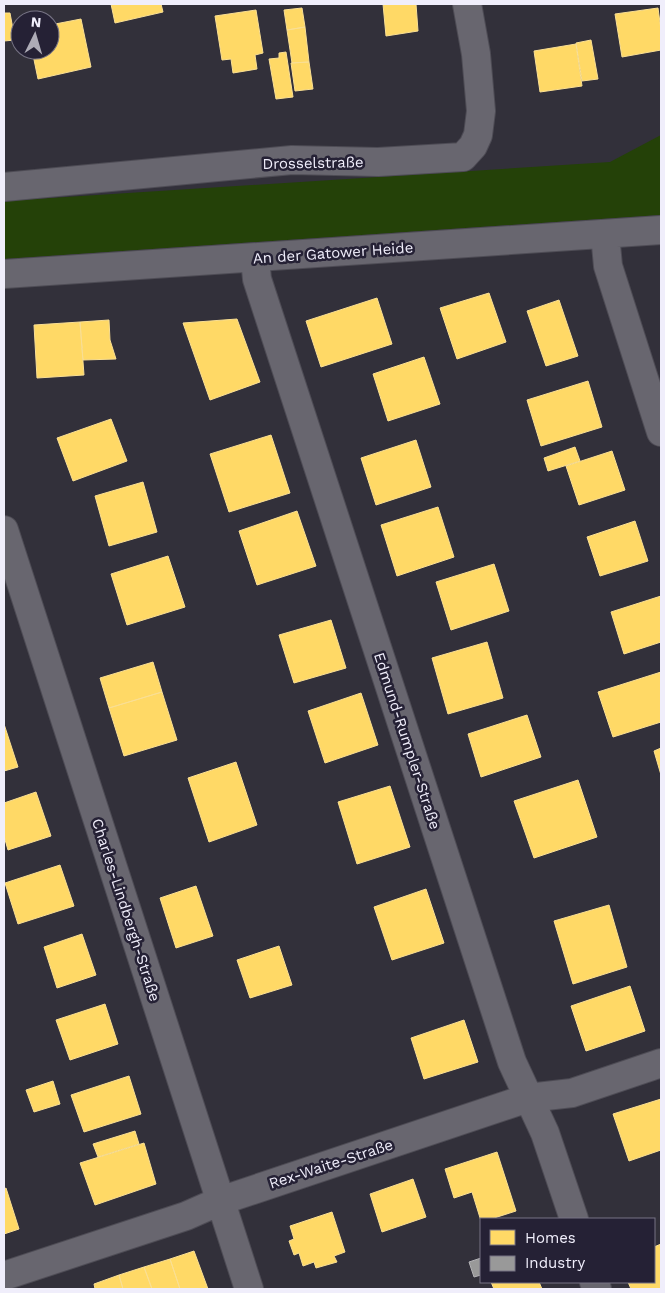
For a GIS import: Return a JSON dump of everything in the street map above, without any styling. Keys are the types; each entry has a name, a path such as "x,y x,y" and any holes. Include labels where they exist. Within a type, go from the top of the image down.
{"street":[{"name":"Drosselstraße","path":"4,187 292,160 378,162 463,157 473,146 478,135 481,111 476,54 468,4"},
{"name":"An der Gatower Heide","path":"4,274 661,230"},
{"path":"605,234 608,266 661,432"},
{"name":"Edmund-Rumpler-Straße","path":"255,258 257,280 499,1024 512,1062 545,1133 574,1218"},
{"name":"Charles-Lindbergh-Straße","path":"4,530 248,1289"},
{"name":"Rex-Waite-Straße","path":"4,1276 186,1216 220,1200 528,1098 572,1093 661,1063"}],"green space":[{"path":"661,135 661,215 4,259 4,201 610,162"}],"building: Homes":[{"path":"111,4 161,4 163,12 115,23"},
{"path":"383,4 416,4 418,31 386,36"},
{"path":"302,8 305,27 287,30 284,10"},
{"path":"658,8 661,50 622,57 615,14"},
{"path":"256,10 263,53 255,55 257,69 233,73 231,59 222,60 215,16"},
{"path":"4,13 10,13 10,40 4,41"},
{"path":"81,19 91,67 38,79 34,60 60,60 60,23"},
{"path":"305,27 309,62 292,63 287,30"},
{"path":"591,40 598,79 582,81 576,43"},
{"path":"576,44 582,86 540,92 534,51"},
{"path":"286,52 293,97 276,99 269,59 279,58 279,53"},
{"path":"309,62 313,89 295,91 291,63"},
{"path":"489,293 506,342 457,359 440,308"},
{"path":"377,298 392,344 321,367 306,321"},
{"path":"559,300 578,356 546,366 527,311"},
{"path":"237,319 260,382 210,400 183,323"},
{"path":"109,320 110,340 116,359 83,360 80,322"},
{"path":"80,322 84,375 37,378 34,325"},
{"path":"424,357 440,404 388,421 373,374"},
{"path":"588,381 602,427 541,446 527,400"},
{"path":"111,419 127,461 73,481 57,438"},
{"path":"271,435 290,493 229,512 210,454"},
{"path":"416,440 431,487 376,505 361,458"},
{"path":"575,447 580,461 548,471 544,458"},
{"path":"612,451 625,490 579,505 566,466"},
{"path":"143,482 157,532 109,546 95,496"},
{"path":"438,507 454,557 397,576 381,525"},
{"path":"297,511 316,566 257,585 239,531"},
{"path":"635,521 648,561 600,576 587,537"},
{"path":"168,556 185,607 127,625 111,574"},
{"path":"494,564 509,611 451,630 436,582"},
{"path":"661,596 661,642 624,654 611,612"},
{"path":"331,620 346,668 294,683 279,635"},
{"path":"487,642 503,698 448,714 432,658"},
{"path":"153,662 162,692 109,708 100,678"},
{"path":"661,672 661,722 613,737 598,692"},
{"path":"162,692 177,740 124,756 109,708"},
{"path":"361,693 378,745 325,763 308,711"},
{"path":"527,715 541,757 481,777 468,734"},
{"path":"4,724 18,767 4,771"},
{"path":"661,748 661,775 654,751"},
{"path":"236,762 257,825 209,842 188,778"},
{"path":"578,780 597,837 534,858 514,801"},
{"path":"390,786 410,847 357,864 338,802"},
{"path":"36,792 51,836 8,850 4,836 4,803"},
{"path":"60,865 74,906 18,924 5,883"},
{"path":"196,886 213,936 176,948 160,898"},
{"path":"426,889 444,943 392,960 374,907"},
{"path":"609,905 627,967 573,984 554,921"},
{"path":"82,934 96,975 57,988 44,947"},
{"path":"279,946 292,985 250,998 237,960"},
{"path":"630,986 645,1031 586,1051 571,1006"},
{"path":"105,1004 118,1044 70,1060 56,1020"},
{"path":"464,1020 478,1062 424,1079 411,1038"},
{"path":"129,1076 141,1114 84,1132 71,1095"},
{"path":"53,1081 60,1104 34,1112 26,1090"},
{"path":"661,1099 661,1150 629,1161 613,1114"},
{"path":"135,1131 139,1144 98,1157 93,1144"},
{"path":"144,1143 156,1184 95,1205 80,1163"},
{"path":"497,1152 516,1211 494,1218 480,1218 472,1192 454,1198 445,1169"},
{"path":"413,1179 426,1217 382,1232 370,1194"},
{"path":"6,1188 19,1229 4,1234 4,1189"},
{"path":"332,1212 345,1252 334,1256 337,1262 316,1268 314,1262 303,1266 299,1253 294,1255 289,1241 294,1239 290,1226"},
{"path":"661,1244 661,1289 631,1289 628,1283 655,1283 655,1247"},
{"path":"194,1251 208,1289 180,1289 170,1259"},
{"path":"170,1259 180,1289 152,1289 144,1267"},
{"path":"144,1267 152,1289 123,1289 119,1275"},
{"path":"119,1275 123,1289 95,1289 94,1284"},
{"path":"491,1283 539,1283 542,1289 494,1289"}],"building: Industry":[{"path":"480,1258 480,1275 474,1277 469,1262"}]}
